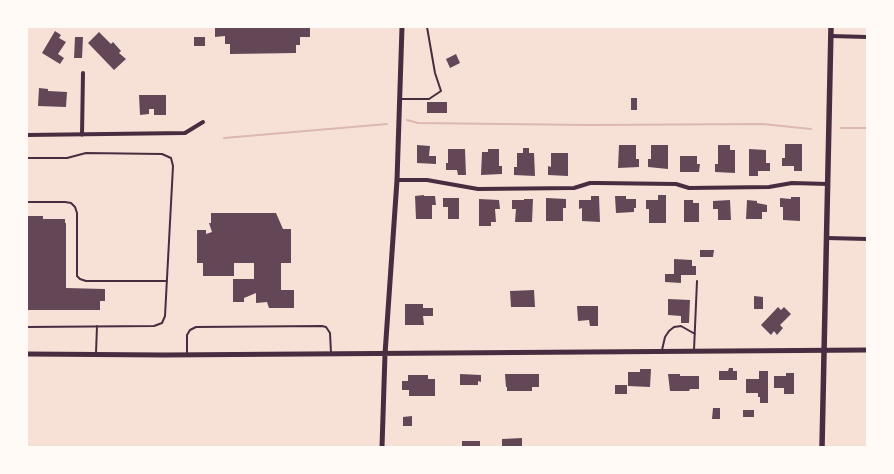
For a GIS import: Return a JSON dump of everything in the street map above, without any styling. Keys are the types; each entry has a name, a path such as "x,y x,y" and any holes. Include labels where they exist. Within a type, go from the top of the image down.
{"main road":[{"path":"822,447 831,27"}],"street":[{"path":"382,447 385,354 397,180 402,27"},
{"path":"831,36 867,37"},
{"path":"82,135 83,73"},
{"path":"27,135 185,133 203,122"},
{"path":"397,180 427,180 478,189 574,188 590,183 676,184 689,188 769,187 792,183 828,184"},
{"path":"827,238 867,240"},
{"path":"27,354 187,355 867,350"}],"lane":[{"path":"399,99 429,99 441,91 434,67 427,27"},
{"path":"27,158 67,158 86,153 162,154 171,158 173,166 165,316 162,323 154,326 27,327"},
{"path":"27,202 65,202 71,203 75,207 77,213 77,276 80,279 86,281 167,281"},
{"path":"694,352 697,281"},
{"path":"96,326 96,355"},
{"path":"187,355 187,335 190,330 196,327 306,326 326,327 330,333 332,354"},
{"path":"661,352 665,337 674,327 681,326 695,334"}],"building":[{"path":"215,27 310,27 310,37 300,37 300,45 296,45 296,53 230,54 230,44 225,44 225,36 215,37"},
{"path":"55,31 61,35 59,38 66,42 58,54 64,58 60,64 42,53"},
{"path":"99,32 111,44 113,42 121,51 119,53 126,59 114,70 88,43"},
{"path":"75,37 83,37 82,58 74,58"},
{"path":"194,37 205,37 205,46 194,46"},
{"path":"456,54 460,63 450,68 446,59"},
{"path":"39,88 48,89 48,91 67,92 66,107 38,106"},
{"path":"139,95 166,95 166,115 154,115 154,109 149,109 149,114 140,115"},
{"path":"631,98 637,98 637,110 631,110"},
{"path":"427,102 447,102 447,113 427,113"},
{"path":"785,144 802,144 802,171 794,171 794,166 782,166 782,158 785,158"},
{"path":"417,145 430,146 429,156 436,156 436,164 417,163"},
{"path":"619,145 636,145 636,159 639,159 639,167 618,168"},
{"path":"651,145 668,145 668,169 648,167 648,159 651,159"},
{"path":"718,145 730,145 730,150 735,150 735,173 715,172 715,164 718,164"},
{"path":"523,148 529,148 529,153 534,153 535,176 514,175 514,167 517,167 517,153 523,153"},
{"path":"448,149 465,149 466,175 458,175 457,170 446,170 446,163 448,163"},
{"path":"488,149 499,149 499,166 502,166 502,174 481,175 482,152 488,152"},
{"path":"749,149 766,150 766,163 770,163 770,171 758,171 758,176 749,176"},
{"path":"551,153 568,153 568,176 548,175 548,166 551,167"},
{"path":"680,156 697,156 697,164 700,164 699,172 680,172"},
{"path":"658,195 666,195 666,223 649,223 649,209 646,209 646,200 658,200"},
{"path":"415,196 435,196 436,205 432,205 432,219 416,219"},
{"path":"591,196 599,196 600,222 582,221 582,208 579,209 579,200 591,200"},
{"path":"615,196 626,196 626,199 636,199 636,208 634,208 634,212 616,213"},
{"path":"791,197 800,197 800,221 783,220 783,207 780,207 780,198 791,199"},
{"path":"443,198 459,198 459,219 448,219 448,207 443,207"},
{"path":"546,198 566,199 566,208 563,208 563,221 546,221"},
{"path":"479,199 499,200 500,209 495,209 496,222 491,222 491,226 479,226"},
{"path":"533,199 532,222 515,222 516,209 512,209 512,200"},
{"path":"684,200 693,200 693,203 699,203 699,222 684,222"},
{"path":"730,200 731,220 718,220 718,209 713,209 713,201"},
{"path":"747,200 757,201 757,203 767,205 767,212 762,212 762,219 746,219"},
{"path":"211,213 276,213 283,229 291,229 291,263 281,263 281,290 294,290 294,308 269,308 267,302 256,303 256,293 244,298 244,302 233,302 233,279 254,279 254,263 234,263 234,276 203,276 203,263 197,263 197,230 206,230 206,234 212,232 209,223 211,223"},
{"path":"27,216 43,216 43,219 65,219 66,288 105,289 105,301 100,301 100,310 28,310"},
{"path":"700,250 714,250 713,257 700,257"},
{"path":"674,259 692,260 692,266 696,266 696,275 681,275 681,283 665,282 665,274 674,274"},
{"path":"534,290 535,307 511,307 510,291"},
{"path":"754,296 763,297 763,309 754,309"},
{"path":"668,299 690,300 689,323 681,323 681,316 668,315"},
{"path":"405,304 423,304 423,308 433,308 433,316 423,316 424,325 405,325"},
{"path":"577,306 598,306 598,326 590,326 589,320 578,321"},
{"path":"778,307 781,310 784,307 791,314 780,325 783,328 777,335 774,331 771,335 761,325"},
{"path":"729,368 733,368 733,371 737,371 737,380 719,380 719,371 728,371"},
{"path":"640,369 651,369 650,387 628,386 628,372 640,372"},
{"path":"759,371 768,371 768,403 760,403 758,393 746,393 746,379 759,379"},
{"path":"786,373 794,373 794,394 784,394 784,388 774,388 774,376 786,376"},
{"path":"460,374 481,375 481,382 478,381 478,385 460,385"},
{"path":"505,374 539,374 539,387 532,387 532,391 507,391"},
{"path":"668,374 680,374 680,376 699,376 699,389 690,389 689,391 670,391"},
{"path":"408,375 428,375 428,379 435,379 435,396 409,396 409,390 402,390 402,381 408,381"},
{"path":"615,385 627,385 627,394 615,394"},
{"path":"713,408 720,408 720,419 712,419"},
{"path":"743,410 754,410 754,417 743,417"},
{"path":"412,416 412,426 403,426 403,417"},
{"path":"522,438 522,447 502,447 502,439"},
{"path":"462,441 480,441 480,447 462,447"}],"waterway":[{"path":"407,120 418,123 588,125 763,124 811,129"},
{"path":"224,138 387,124"},
{"path":"841,128 867,128"}]}
